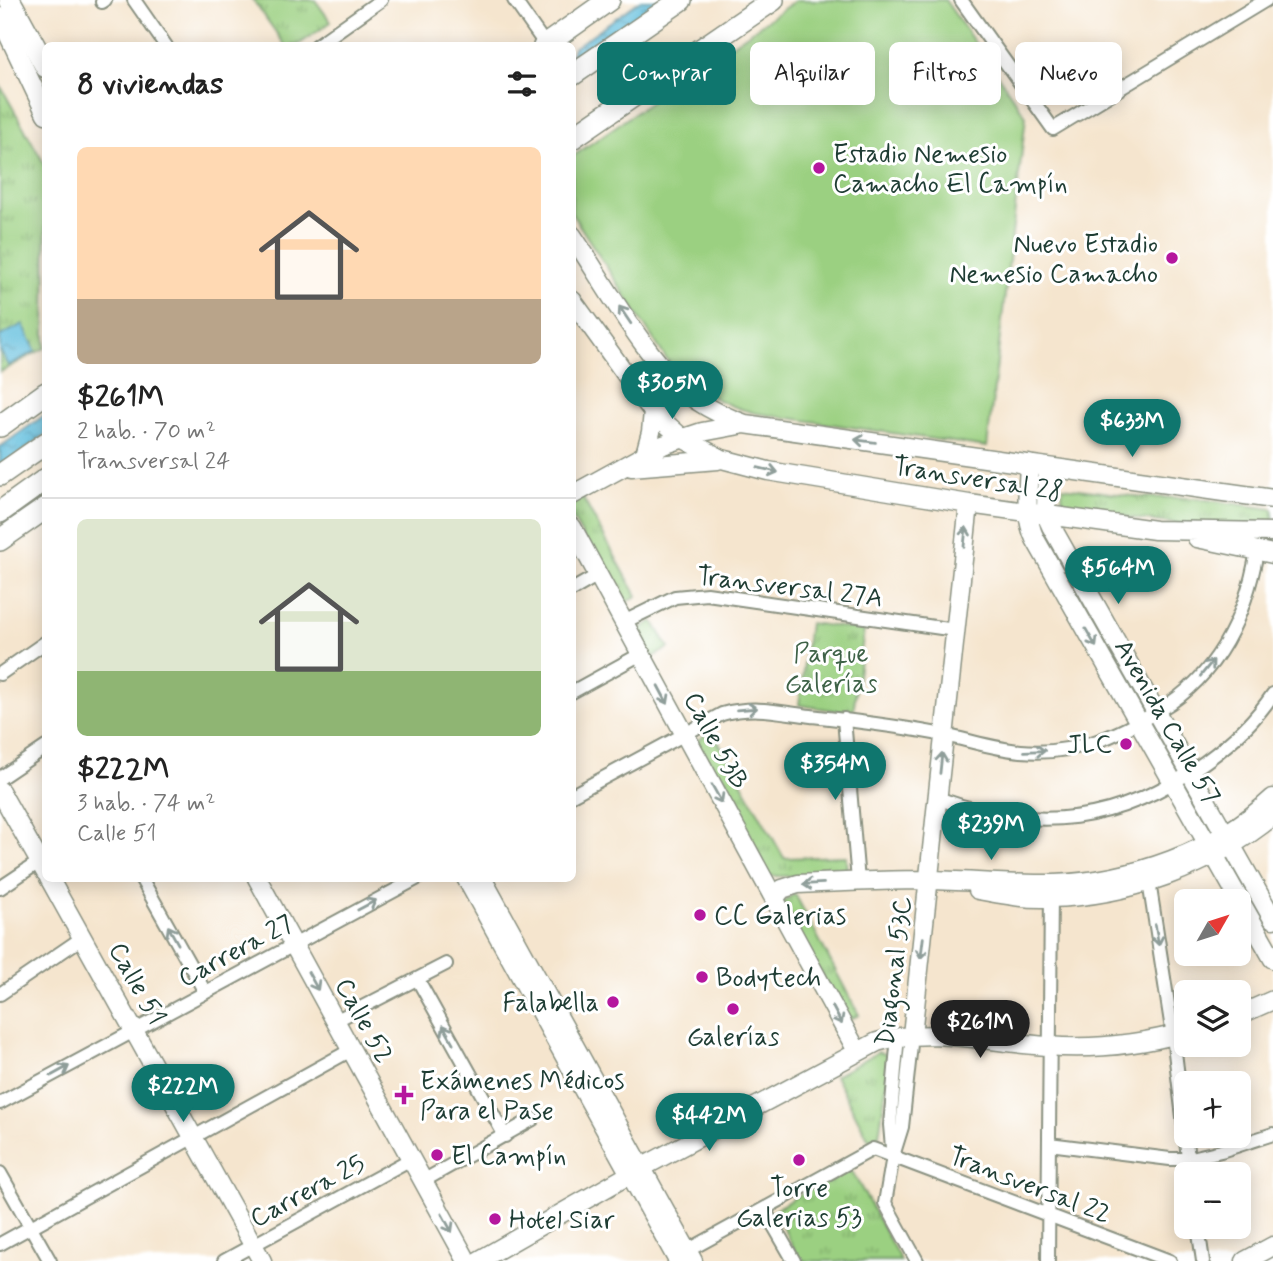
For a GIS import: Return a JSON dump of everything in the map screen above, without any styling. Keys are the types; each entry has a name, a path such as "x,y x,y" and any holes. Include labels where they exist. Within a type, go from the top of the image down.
{"highway":[{"path":"548,42 609,0"},
{"path":"576,72 681,0"},
{"path":"576,135 773,0"},
{"path":"6,6 42,61"},
{"path":"0,426 10,411 42,395"},
{"path":"0,475 42,446"},
{"path":"0,512 42,482"},
{"path":"0,540 42,511"}],"main road":[{"path":"6,6 20,60 42,106"},
{"path":"6,6 42,74"},
{"path":"0,48 20,60"},
{"path":"576,241 645,345 676,383 700,402 745,424"},
{"name":"Transversal 28","path":"576,306 653,412 682,438 722,459 768,471 969,504 1155,530 1273,532"},
{"path":"645,454 653,412"},
{"path":"576,493 645,454 682,438 745,424"},
{"name":"Transversal 28","path":"745,424 1273,499"},
{"path":"618,470 660,463 722,459"},
{"path":"1038,466 1046,515"},
{"name":"Avenida Calle 57","path":"1038,466 1027,512 1028,525 1273,959"},
{"name":"Diagonal 53C","path":"905,1035 930,880 969,504"},
{"name":"Avenida Calle 57","path":"1046,515 1273,919"},
{"path":"1155,530 1265,553"},
{"name":"Calle 53B","path":"576,534 857,1051"},
{"path":"0,792 42,862"},
{"path":"774,899 782,889 790,885 930,880 1004,895 1051,891 1098,879 1148,874 1228,840 1273,804"},
{"name":"Calle 51","path":"51,882 262,1261"},
{"name":"Calle 52","path":"259,882 467,1261"},
{"path":"468,882 686,1258"},
{"path":"484,882 636,1171"},
{"path":"1251,1010 1273,1000"},
{"path":"478,1261 636,1171 857,1051 905,1035 1051,1047 1114,1046 1174,1035"},
{"path":"1245,1261 1273,1246"}],"street":[{"path":"134,0 163,42"},
{"path":"322,42 381,0"},
{"path":"514,0 542,42"},
{"path":"961,0 1053,129 1266,0"},
{"path":"576,793 722,714 747,708 844,719 1022,751 1062,750 1102,741 1139,723 1181,696 1205,672 1225,646 1265,553"},
{"path":"576,588 598,575"},
{"name":"Transversal 27A","path":"624,622 675,597 707,594 955,630"},
{"path":"0,674 42,645"},
{"path":"576,690 641,654"},
{"path":"937,798 970,810 1039,820 1074,818 1119,807 1173,783 1217,753 1245,728 1273,694"},
{"path":"844,719 858,881"},
{"path":"0,778 42,750"},
{"path":"0,888 42,865"},
{"path":"1148,874 1174,1004"},
{"path":"143,882 205,992"},
{"name":"Carrera 27","path":"0,1104 411,882"},
{"path":"1048,1261 1051,891"},
{"path":"0,994 82,937"},
{"path":"335,1021 446,964"},
{"path":"418,980 505,1136"},
{"name":"Diagonal 53C","path":"905,1035 902,1127 892,1156 885,1203 917,1261"},
{"path":"0,1244 351,1050"},
{"path":"1181,1057 1188,1162"},
{"path":"423,1181 533,1119"},
{"path":"1049,1144 1187,1159 1273,1134"},
{"name":"Transversal 22","path":"764,1209 873,1149 1170,1261"},
{"name":"Carrera 25","path":"224,1261 411,1159"},
{"path":"0,1172 50,1261"},
{"path":"686,1258 764,1209 794,1261"},
{"path":"1200,1239 1203,1261"}],"green space":[{"path":"253,0 315,0 331,22 302,42 283,42"},
{"path":"796,0 945,0 974,42 889,42 889,105 1001,105 1001,80 1015,100 1015,105 1018,105 1026,116 987,447 755,413 729,405 707,394 667,360 576,220 576,154 646,105 736,105 736,42"},
{"path":"0,85 42,160 42,350 0,372"},
{"path":"1063,487 1140,497 1193,498 1273,509 1273,528 1197,526 1061,506"},
{"path":"581,495 637,596 622,605 576,524 576,498"},
{"path":"1047,534 1143,704 1139,706 1042,537"},
{"path":"653,621 669,648 651,658 639,637 643,627"},
{"name":"Parque Galerías","path":"809,623 864,630 853,713 799,705"},
{"path":"712,730 784,858 846,856 847,877 768,876 696,742"},
{"path":"795,894 859,1015 846,1021 782,902"},
{"path":"878,1052 891,1056 879,1135 869,1140 835,1076"},
{"path":"845,1168 853,1173 901,1261 800,1261 774,1210"}],"water":[{"path":"641,0 677,0 617,42 597,42 597,56 576,70 576,46"},
{"path":"23,324 36,351 8,366 0,350 0,336"},
{"path":"42,417 42,437 0,467 0,447"}],"place":[{"name":"Estadio Nemesio Camacho El Campín","path":"819,168"},
{"name":"Nuevo Estadio Nemesio Camacho","path":"1172,258"},
{"name":"JLC","path":"1126,744"},
{"name":"CC Galerias","path":"700,915"},
{"name":"Bodytech","path":"702,977"},
{"name":"Falabella","path":"613,1002"},
{"name":"Galerías","path":"733,1009"},
{"name":"Exámenes Médicos Para el Pase","path":"404,1095"},
{"name":"El Campín","path":"437,1155"},
{"name":"Torre Galerias 53","path":"799,1160"},
{"name":"Hotel Siar","path":"495,1219"}]}
